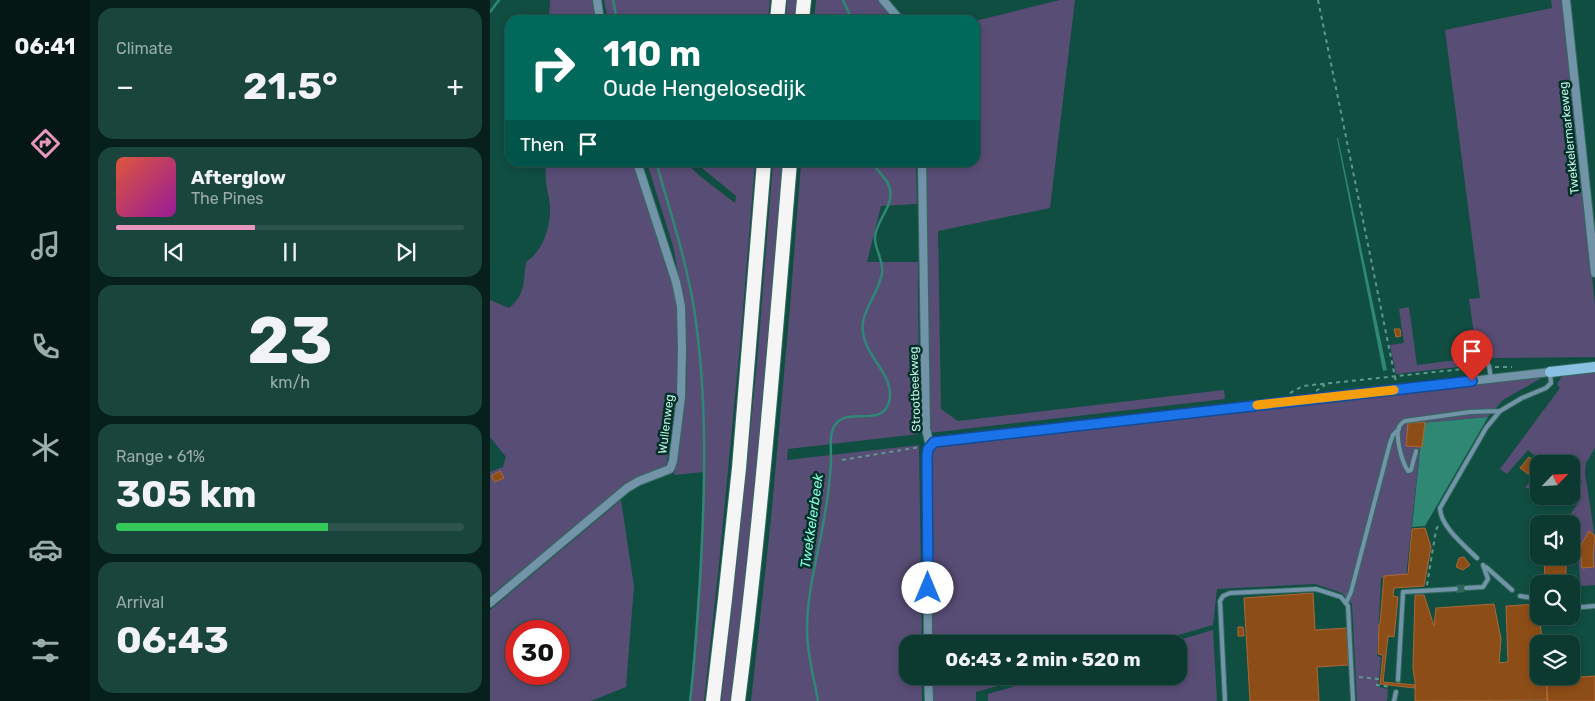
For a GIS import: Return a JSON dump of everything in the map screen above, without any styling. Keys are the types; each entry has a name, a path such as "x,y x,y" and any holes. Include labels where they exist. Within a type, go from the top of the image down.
{"highway":[{"path":"778,15 779,0"},
{"path":"802,15 804,0"},
{"path":"713,701 739,468 764,167"},
{"path":"738,701 771,385 790,167"}],"street":[{"path":"597,0 599,15"},
{"path":"883,0 896,15"},
{"name":"Twekkelermarkeweg","path":"1566,0 1595,273"},
{"name":"Wullenweg","path":"490,603 628,488 639,481 670,469 673,461 681,397 681,306 676,282 638,167"},
{"name":"Strootbeekweg","path":"922,167 926,429 930,446 927,456 928,635"},
{"path":"930,446 937,441 1595,367"},
{"path":"928,685 929,701"}],"lane":[{"path":"1473,342 1489,366 1491,379"},
{"path":"1477,558 1453,534 1442,517 1440,508 1486,428 1500,412 1522,398 1546,388 1551,383 1550,372"},
{"path":"1346,602 1351,592 1393,435 1405,421 1410,419 1482,411 1500,412"},
{"path":"1399,429 1401,456 1408,471 1411,470 1416,451"},
{"path":"1466,588 1483,587 1488,579 1483,565 1512,590"},
{"path":"1224,701 1220,601 1223,596 1230,593 1316,589 1341,598 1348,606 1352,701"},
{"path":"1398,680 1404,592 1456,589"},
{"path":"1520,596 1530,598"},
{"path":"1580,607 1595,606"},
{"path":"1394,701 1395,689"}],"path":[{"path":"1318,0 1397,390"},
{"path":"1276,403 1300,387 1489,366 1519,368"},
{"path":"842,460 930,446"},
{"path":"1426,592 1436,530 1442,517"},
{"path":"1352,676 1378,679 1377,685 1395,689"}],"shaded area":[{"path":"550,0 595,0 597,15 549,15"},
{"path":"604,0 770,0 768,15 607,15"},
{"path":"787,0 801,0 800,15 786,15"},
{"path":"816,0 879,0 892,15 814,15"},
{"path":"1060,0 1075,0 1050,208 938,231 941,409 958,421 1224,390 1225,399 929,433 928,245 925,167 980,167 980,20"},
{"path":"1551,0 1563,0 1595,305 1595,357 1489,358 1475,341 1469,299 1480,298 1445,30 1552,8"},
{"path":"1337,138 1387,370 1383,371"},
{"path":"546,167 636,167 673,286 677,309 679,354 676,400 666,467 631,480 490,596 490,472 503,467 506,457 490,437 490,300 509,308 521,293 526,262 538,250 546,234 550,207"},
{"path":"648,167 690,167 735,203 736,196 701,167 755,167 741,334 704,701 690,701 702,546 704,472 674,475 686,392 687,366 684,305 673,246"},
{"path":"773,167 785,167 770,352 732,701 721,701 737,561 757,363"},
{"path":"801,167 916,167 917,204 881,206 867,262 918,262 919,434 788,449 787,460 919,445 922,635 899,635 899,685 922,685 922,701 751,701 771,519"},
{"path":"1409,307 1417,365 1480,357 1484,364 1396,374 1390,345 1404,343 1399,309"},
{"path":"1595,371 1595,448 1586,463 1585,473 1595,538 1595,585 1581,586 1579,565 1580,515 1570,515 1576,505 1580,505 1580,485 1582,481 1580,480 1580,455 1534,455 1528,450 1507,474 1500,469 1560,388 1557,384 1563,374"},
{"path":"1545,376 1503,400 1488,417 1423,423 1406,576 1381,578 1377,656 1381,657 1378,687 1388,689 1387,701 1357,701 1352,604 1342,593 1315,584 1217,589 1213,625 1178,635 933,635 931,458 934,447 939,444"},
{"path":"1488,417 1425,526 1412,527 1423,423"},
{"path":"1530,482 1530,490 1525,487"},
{"path":"621,500 634,586 626,687 591,701 490,701 490,610"},
{"path":"1213,630 1217,701 988,701 988,694 1019,685 1187,685 1187,638"},
{"path":"933,685 1000,685 976,692 976,701 933,701"}],"building":[{"path":"1394,329 1400,329 1401,336 1396,337"},
{"path":"1425,422 1422,447 1406,446 1408,423"},
{"path":"1530,458 1530,472 1528,474 1520,468"},
{"path":"500,471 504,478 495,482 491,476"},
{"path":"1425,528 1431,547 1424,586 1394,588 1393,596 1398,597 1394,637 1388,636 1383,682 1415,685 1415,688 1380,684 1383,655 1378,654 1379,624 1384,576 1408,574 1412,529"},
{"path":"1589,531 1595,536 1594,567 1582,568 1580,547"},
{"path":"1464,557 1470,565 1463,570 1456,567 1459,558"},
{"path":"1544,565 1566,565 1566,575 1545,575"},
{"path":"1313,593 1315,630 1347,628 1348,665 1317,667 1319,701 1250,701 1244,598"},
{"path":"1415,595 1424,595 1434,626 1436,608 1494,604 1501,639 1499,663 1508,662 1506,606 1530,604 1530,625 1540,625 1542,635 1530,635 1530,685 1547,685 1548,700 1415,701 1413,668"},
{"path":"1238,627 1243,627 1244,636 1238,636"},
{"path":"1595,676 1595,701 1547,701 1546,685 1580,685 1580,677"}],"waterway":[{"path":"490,12 499,0"},
{"path":"613,0 616,15"},
{"name":"Twekkelerbeek","path":"843,0 850,15"},
{"path":"657,167 691,290 702,376 704,444 703,513 697,626 690,701"},
{"name":"Twekkelerbeek","path":"818,701 808,648 807,630 810,593 827,502 831,468 832,432 835,425 841,420 848,417 879,414 885,410 889,402 888,382 871,354 863,333 865,315 879,285 882,273 882,264 875,241 876,230 890,199 889,186 876,167"}],"tunnel":[{"path":"1456,589 1466,588"}],"slow traffic":[{"path":"1257,405 1394,390"}],"route":[{"path":"928,588 927,452 934,442 1472,381"}]}
